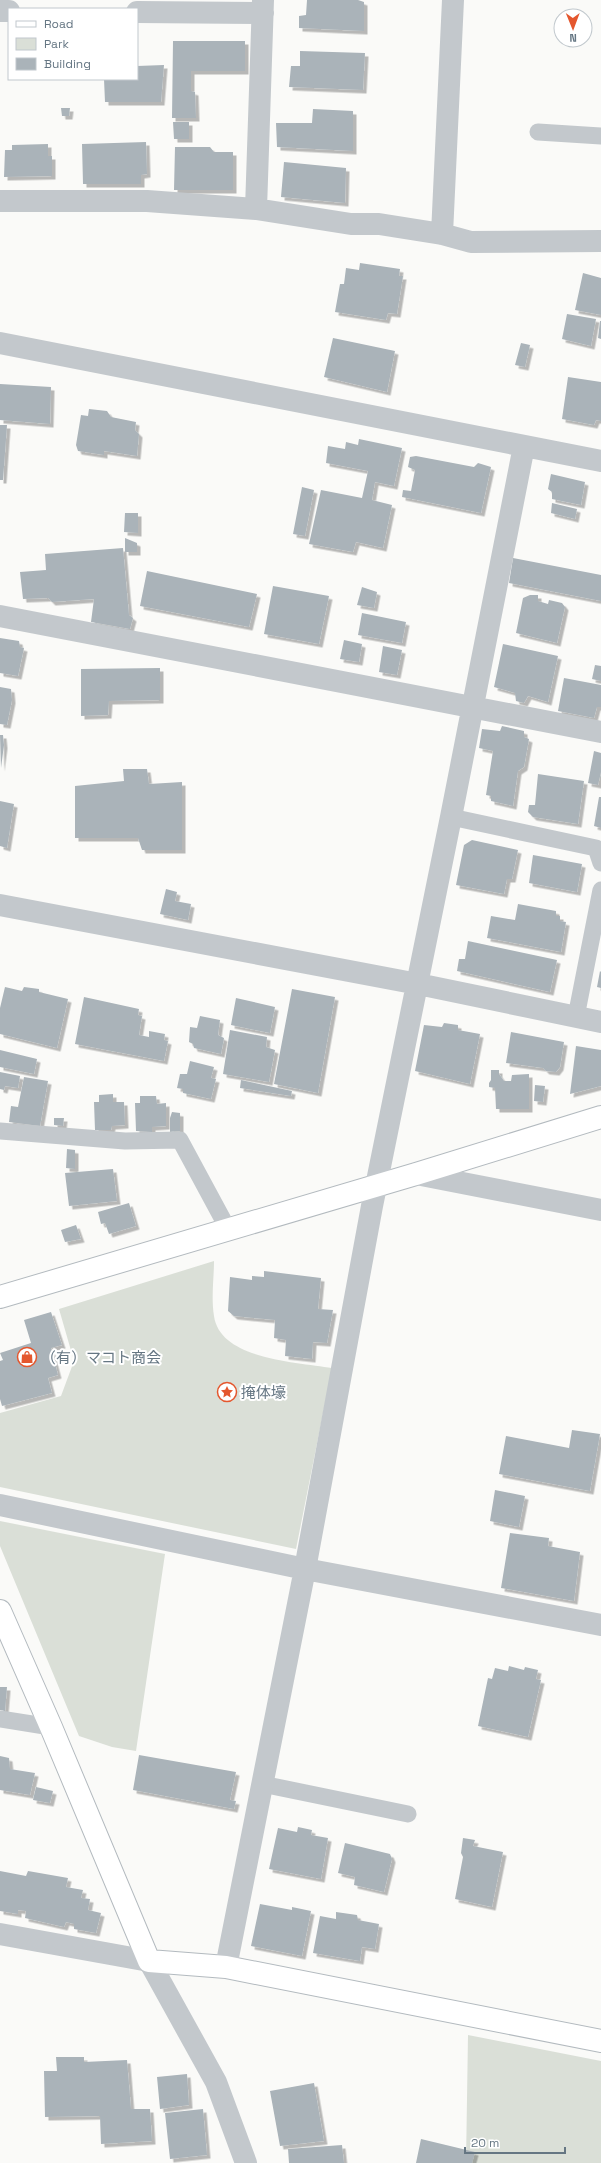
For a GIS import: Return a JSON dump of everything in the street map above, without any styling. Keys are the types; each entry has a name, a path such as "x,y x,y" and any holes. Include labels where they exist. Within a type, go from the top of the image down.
{"street":[{"path":"442,234 453,0"},
{"path":"138,12 263,7 256,209"},
{"path":"0,201 147,201 256,209 351,224 379,224 442,234 471,242 601,241"},
{"path":"0,343 601,461"},
{"path":"226,1967 305,1569 376,1185 418,984 524,446"},
{"path":"0,616 601,732"},
{"path":"0,905 418,984 601,1022"},
{"path":"0,1297 416,1174 601,1116"},
{"path":"416,1174 601,1210"},
{"path":"0,1505 305,1569 601,1625"},
{"path":"0,1611 51,1727 149,1962 216,2082 246,2163"},
{"path":"0,1934 149,1962 226,1967 601,2040"}],"lane":[{"path":"538,132 601,136"},
{"path":"451,817 596,848 601,863"},
{"path":"576,1017 601,890"},
{"path":"0,1131 124,1141 180,1140 228,1229"},
{"path":"0,1719 51,1727"},
{"path":"262,1784 408,1814"}],"green space":[{"path":"214,1261 214,1316 219,1331 230,1342 245,1350 281,1361 332,1368 296,1549 0,1487 0,1413 61,1396 74,1361 59,1309"},
{"path":"0,1521 165,1554 136,1751 112,1747 79,1736 0,1546"},
{"path":"468,2035 601,2061 601,2163 466,2163"}],"building":[{"path":"307,0 358,0 364,2 364,31 299,28 299,16 306,15"},
{"path":"173,41 245,41 245,71 191,71 191,91 195,92 196,118 172,118"},
{"path":"300,51 365,53 363,90 289,87 291,66 300,66"},
{"path":"164,65 161,102 105,102 104,80 138,80 138,66"},
{"path":"61,108 70,108 69,116 62,116"},
{"path":"313,109 353,111 353,151 277,147 276,123 312,123"},
{"path":"173,122 189,122 189,139 174,139"},
{"path":"146,142 147,174 141,175 141,184 83,184 82,144"},
{"path":"48,144 48,156 52,156 52,176 4,177 5,150 12,150 12,145"},
{"path":"175,147 210,147 214,152 233,152 233,190 174,190"},
{"path":"284,162 346,168 345,203 281,197"},
{"path":"360,263 400,269 399,276 403,276 397,314 388,313 386,320 335,312 340,284 344,284 346,268 359,270"},
{"path":"583,273 601,278 601,315 575,310"},
{"path":"567,314 596,319 591,346 562,339"},
{"path":"601,321 601,339 598,338"},
{"path":"333,338 395,351 387,392 324,377"},
{"path":"521,343 530,345 525,367 515,365"},
{"path":"568,377 601,382 601,421 596,420 594,425 562,419"},
{"path":"0,384 51,387 50,424 0,420"},
{"path":"89,409 107,411 111,417 136,422 135,430 139,434 137,456 104,451 104,455 78,451 76,445 81,415 88,416"},
{"path":"0,425 7,425 3,480 0,480"},
{"path":"359,439 402,448 394,486 375,482 372,500 392,505 383,548 356,542 353,552 309,544 321,490 362,498 368,471 326,463 328,446 345,449 346,442 358,445"},
{"path":"416,456 474,467 478,463 491,467 481,513 402,497 403,490 411,491 415,470 408,467 410,457"},
{"path":"551,474 585,482 581,505 552,499 552,492 548,489"},
{"path":"302,487 314,490 305,536 293,534"},
{"path":"552,503 577,509 575,519 551,513"},
{"path":"125,513 138,513 138,533 124,532"},
{"path":"125,538 137,543 137,552 125,552"},
{"path":"123,548 129,615 133,618 130,629 91,622 94,599 52,602 48,598 23,599 20,572 46,570 45,554"},
{"path":"513,558 601,575 601,601 509,583"},
{"path":"147,571 257,594 249,627 140,606"},
{"path":"273,586 329,596 319,644 264,634"},
{"path":"362,587 377,592 374,608 357,605"},
{"path":"530,595 538,595 538,601 548,604 549,600 562,603 565,607 557,643 516,633 523,598"},
{"path":"362,613 406,622 402,643 358,635"},
{"path":"0,638 19,641 20,647 24,648 18,676 0,673"},
{"path":"344,640 362,644 359,662 340,659"},
{"path":"503,644 558,656 548,702 528,696 524,703 516,701 515,693 494,687"},
{"path":"383,646 402,650 397,675 379,672"},
{"path":"595,665 601,666 601,681 592,679"},
{"path":"160,668 160,700 109,701 108,715 81,716 81,669"},
{"path":"564,678 601,685 601,707 597,707 594,718 558,711"},
{"path":"0,687 11,689 12,700 7,725 0,724"},
{"path":"502,726 524,731 524,737 529,739 524,767 518,771 513,806 491,801 491,796 486,795 493,751 479,748 482,729 500,731"},
{"path":"0,735 3,735 4,745 1,768"},
{"path":"594,751 601,753 601,772 598,785 588,783"},
{"path":"123,769 147,769 149,784 182,782 182,850 142,850 138,838 75,838 75,786 124,781"},
{"path":"538,774 584,781 578,824 533,817 528,812 529,805 535,805"},
{"path":"599,797 601,797 601,828 594,826"},
{"path":"0,801 14,804 7,848 0,846"},
{"path":"472,840 518,850 512,879 507,879 504,894 456,885 464,845"},
{"path":"533,855 582,864 577,892 529,883"},
{"path":"166,889 177,892 175,901 191,904 188,920 160,914"},
{"path":"518,904 556,911 556,916 560,916 560,921 566,922 561,952 487,938 491,916 515,920"},
{"path":"468,941 557,960 550,992 457,971 459,959 465,959"},
{"path":"600,971 601,972 601,988 597,987"},
{"path":"5,987 22,991 24,987 39,989 39,992 68,999 57,1048 0,1034 0,1008"},
{"path":"292,989 335,997 318,1093 274,1084"},
{"path":"84,997 139,1009 138,1015 142,1016 139,1035 149,1037 149,1031 165,1034 164,1040 168,1041 164,1061 75,1044"},
{"path":"236,998 275,1007 270,1033 231,1025"},
{"path":"200,1016 220,1020 218,1035 224,1038 221,1054 194,1048 193,1044 189,1042 190,1027 197,1028"},
{"path":"444,1023 458,1025 458,1030 480,1034 470,1084 415,1071 424,1025 442,1027"},
{"path":"230,1030 267,1037 266,1047 275,1050 269,1082 223,1074"},
{"path":"511,1032 564,1042 560,1067 556,1072 546,1071 543,1068 506,1063"},
{"path":"576,1046 601,1050 601,1086 570,1094"},
{"path":"0,1050 37,1059 34,1074 0,1067"},
{"path":"190,1061 214,1067 211,1078 216,1079 211,1099 183,1093 183,1089 177,1088 180,1074 187,1074"},
{"path":"491,1070 499,1070 499,1074 504,1081 511,1081 512,1075 529,1074 529,1109 496,1109 495,1088 489,1087"},
{"path":"0,1072 20,1076 18,1088 5,1086 4,1090 0,1089"},
{"path":"24,1077 48,1081 40,1126 9,1122 11,1106 18,1107"},
{"path":"241,1080 292,1091 291,1096 240,1088"},
{"path":"535,1085 545,1086 543,1102 534,1101"},
{"path":"113,1094 113,1102 124,1102 125,1125 112,1126 111,1130 95,1130 94,1102 99,1102 99,1095"},
{"path":"140,1096 156,1096 157,1104 166,1103 166,1126 152,1127 152,1132 136,1131 135,1103 140,1103"},
{"path":"172,1112 180,1113 180,1131 170,1132 170,1118"},
{"path":"54,1118 64,1118 63,1126 54,1125"},
{"path":"67,1149 75,1150 75,1169 66,1168"},
{"path":"113,1169 117,1201 69,1206 65,1173"},
{"path":"129,1203 136,1226 109,1234 105,1223 101,1224 98,1212"},
{"path":"76,1225 81,1239 65,1242 61,1230"},
{"path":"264,1271 321,1278 318,1309 333,1310 327,1343 313,1342 312,1359 285,1356 286,1340 274,1338 275,1320 234,1316 228,1311 230,1277 252,1280 252,1276 264,1277"},
{"name":"（有）マコト商会","path":"51,1312 62,1345 51,1348 58,1375 48,1378 52,1393 2,1406 0,1399 0,1361 3,1360 0,1353 31,1343 24,1320"},
{"path":"572,1430 600,1434 590,1491 499,1474 506,1436 569,1448"},
{"path":"495,1490 525,1496 519,1527 490,1521"},
{"path":"510,1533 549,1538 548,1546 580,1552 574,1601 501,1588"},
{"path":"509,1666 524,1670 525,1667 538,1670 536,1679 541,1680 528,1737 478,1726 488,1678 492,1679 495,1668 508,1671"},
{"path":"0,1687 7,1687 5,1711 0,1710"},
{"path":"139,1755 236,1772 230,1800 236,1801 234,1809 133,1790"},
{"path":"0,1756 9,1758 10,1769 35,1773 30,1795 0,1790"},
{"path":"36,1787 53,1791 50,1803 33,1800"},
{"path":"298,1827 312,1830 311,1835 328,1838 321,1879 269,1869 278,1828 297,1832"},
{"path":"463,1838 475,1840 473,1846 503,1852 492,1907 455,1899 463,1857 461,1853"},
{"path":"345,1843 390,1854 392,1859 384,1892 354,1885 355,1877 338,1873"},
{"path":"0,1871 26,1876 28,1871 68,1878 66,1887 83,1890 81,1898 90,1899 88,1910 101,1913 96,1933 74,1929 74,1924 66,1922 64,1927 25,1918 26,1911 18,1910 18,1914 0,1911"},
{"path":"260,1904 292,1910 292,1907 311,1911 302,1956 251,1946"},
{"path":"336,1912 357,1915 358,1920 379,1924 375,1949 362,1947 360,1961 313,1953 320,1916 336,1919"},
{"path":"56,2057 84,2057 84,2062 127,2060 131,2109 150,2109 152,2141 101,2144 100,2116 45,2117 44,2071 57,2071"},
{"path":"187,2074 189,2105 160,2109 157,2077"},
{"path":"314,2083 324,2141 280,2146 270,2091"},
{"path":"203,2109 207,2155 170,2159 165,2113"},
{"path":"421,2139 475,2152 472,2163 416,2163"},
{"path":"342,2145 344,2163 289,2163 288,2149"}],"place":[{"name":"（有）マコト商会","path":"27,1357"},
{"name":"掩体壕","path":"227,1392"}]}
